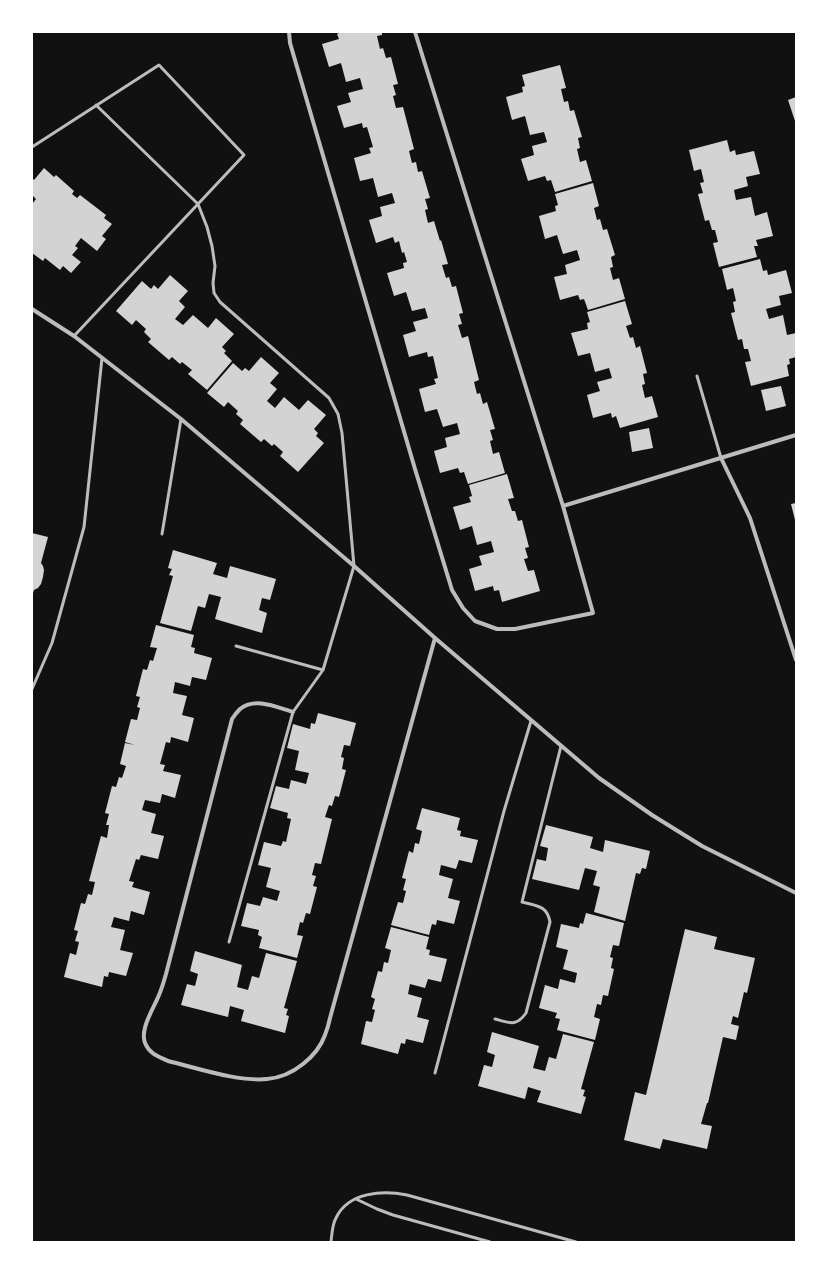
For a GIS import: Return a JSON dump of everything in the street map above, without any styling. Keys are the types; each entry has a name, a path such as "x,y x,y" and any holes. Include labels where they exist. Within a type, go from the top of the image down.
{"street":[{"path":"289,32 290,44 403,431 452,590 463,608 475,621 497,629 515,629 593,613 562,506 415,32"},
{"path":"32,309 74,336 181,420 354,566 435,638 599,778 652,816 702,846 796,893"},
{"path":"562,506 796,435"},
{"path":"721,458 750,518 796,660"},
{"path":"293,712 268,705 250,704 239,710 232,719 166,974 159,996 144,1031 145,1045 158,1056 168,1061 241,1078 267,1079 281,1076 293,1071 309,1059 315,1052 327,1030 435,638"}],"lane":[{"path":"32,147 159,65 244,156 74,336"},
{"path":"96,105 198,204 207,227 212,246 215,266 213,283 214,293 220,302 329,398 338,414 342,433 354,566 323,670 293,712 228,942"},
{"path":"32,689 52,644 84,527 102,358"},
{"path":"697,376 721,458"},
{"path":"162,534 181,420"},
{"path":"236,646 323,670"},
{"path":"435,1073 504,811 531,721"},
{"path":"495,1019 511,1023 520,1021 526,1013 550,922 549,914 544,908 522,902 560,746"},
{"path":"331,1242 336,1218 348,1203 368,1194 381,1192 394,1192 407,1195 576,1242"},
{"path":"356,1199 376,1209 393,1215 490,1242"}],"building":[{"path":"341,32 382,32 382,35 377,36 380,49 383,48 386,58 391,57 398,84 393,85 396,95 393,96 396,108 403,107 414,149 409,151 412,163 416,162 418,172 422,171 430,198 425,199 428,209 425,210 428,223 434,221 448,264 442,265 446,278 449,277 452,287 456,286 463,313 459,314 462,324 458,325 462,338 468,336 479,380 474,382 477,394 480,393 483,404 487,402 495,429 490,430 493,440 490,441 493,454 499,452 505,473 468,484 464,472 460,473 458,468 440,473 434,451 447,447 445,438 460,434 457,423 443,427 437,409 425,412 419,389 436,384 434,379 438,378 433,356 428,357 427,352 409,357 403,335 416,331 413,322 428,318 425,308 412,311 406,292 394,296 387,273 404,268 403,263 407,262 404,252 402,253 399,241 395,243 393,237 376,243 369,220 382,216 380,207 395,203 392,193 378,197 373,178 360,181 354,158 371,153 369,148 373,147 367,127 363,128 362,123 344,128 337,106 351,102 348,93 363,89 360,78 346,82 341,63 329,67 322,44 339,39 337,34"},
{"path":"560,65 566,88 561,89 564,102 568,101 570,111 574,110 582,137 578,138 580,148 577,149 580,162 586,160 592,181 555,192 551,180 547,181 545,176 528,181 521,159 534,155 532,146 547,142 544,132 530,135 525,116 512,120 506,97 523,92 522,87 525,86 522,75"},
{"path":"796,97 796,124 788,100"},
{"path":"727,140 730,152 735,150 736,155 754,151 760,174 746,177 748,186 734,190 736,200 751,197 755,216 767,212 773,236 756,240 758,246 754,246 757,257 719,267 713,243 718,242 715,230 712,230 709,220 705,221 698,194 703,193 700,183 704,182 701,169 694,171 689,150"},
{"path":"44,168 54,177 56,175 74,191 72,194 77,198 80,195 106,215 104,218 112,224 102,236 106,239 97,251 81,238 75,246 78,248 72,255 81,262 71,273 63,266 60,270 45,258 43,261 32,253 32,204 36,199 32,195 32,178 34,180"},
{"path":"593,183 599,206 594,208 597,220 600,219 603,230 607,229 615,255 611,257 613,267 610,268 613,280 619,278 625,299 588,310 584,299 580,300 578,295 560,300 554,277 567,274 565,265 580,260 577,250 563,254 557,235 545,239 539,216 556,211 555,206 558,205 555,194"},
{"path":"760,259 763,271 767,270 768,275 786,270 792,293 779,296 781,305 766,309 769,319 783,315 787,335 796,333 796,357 789,359 790,364 787,365 789,376 751,386 745,362 751,361 748,349 744,349 742,339 738,340 731,313 735,312 733,302 736,301 733,288 727,290 722,269"},
{"path":"170,275 188,291 179,301 185,307 175,319 183,325 193,315 208,328 216,318 234,334 222,347 226,351 224,353 232,361 207,390 188,374 192,370 182,362 180,364 172,357 169,360 148,342 151,339 144,332 146,329 136,320 132,325 116,311 142,281 151,289 154,285 158,289"},
{"path":"625,301 632,324 626,326 630,338 633,337 636,348 640,346 647,373 643,374 645,384 642,385 645,398 652,396 658,417 620,428 616,416 612,418 611,413 593,418 587,395 600,391 597,382 612,378 609,368 595,372 590,353 578,356 571,333 588,329 587,323 590,322 587,312"},
{"path":"261,357 279,373 270,383 277,389 267,401 275,408 284,397 299,410 308,400 326,415 314,429 318,433 316,436 324,443 298,472 280,456 283,452 274,444 272,446 264,439 261,442 240,424 243,420 236,414 238,411 228,402 224,407 207,393 233,363 242,371 245,368 249,371"},
{"path":"781,386 786,406 766,411 761,390"},
{"path":"649,428 653,448 632,452 629,432"},
{"path":"507,474 514,498 508,499 512,511 515,511 518,521 522,520 529,547 525,548 528,558 524,559 528,571 534,570 540,591 502,602 499,590 494,591 493,586 475,591 469,569 482,565 479,556 494,552 491,541 477,545 472,526 460,530 453,507 471,502 469,497 472,496 469,485"},
{"path":"796,503 796,520 795,520 791,504"},
{"path":"32,533 48,537 41,563 44,570 43,577 41,584 34,590 32,596"},
{"path":"173,550 217,563 213,574 227,578 230,566 276,579 270,600 262,598 259,610 267,613 262,633 215,619 221,597 209,594 205,608 198,606 191,631 160,623 173,576 169,575 172,569 168,568"},
{"path":"156,625 194,635 191,647 195,648 194,653 212,658 206,680 192,677 190,686 175,682 173,693 187,696 182,715 194,718 188,742 171,737 170,743 166,742 160,764 165,765 163,771 181,775 175,798 162,794 160,803 145,800 142,810 156,814 151,833 164,836 158,859 141,855 139,860 136,859 129,881 134,882 132,887 150,892 144,915 131,911 129,921 114,917 111,927 125,930 120,950 133,953 126,976 109,972 108,977 104,976 102,987 64,977 70,953 76,955 79,942 75,941 78,931 74,930 81,903 85,904 88,894 92,895 95,882 89,881 101,836 107,838 109,825 106,825 109,814 105,813 112,786 116,787 119,777 122,778 126,766 120,764 125,743 135,745 125,742 131,719 137,720 140,708 137,707 140,697 136,696 143,669 147,670 150,660 153,661 157,648 150,647"},
{"path":"318,713 356,723 350,746 344,745 341,757 344,758 342,769 346,770 339,797 335,796 332,806 329,805 325,817 332,819 321,864 315,863 312,875 316,876 313,886 317,887 310,914 306,913 303,923 300,922 297,935 303,936 297,958 259,948 262,937 258,935 259,930 241,926 247,903 260,906 263,897 277,901 280,891 266,887 271,868 258,865 264,842 281,846 283,841 286,842 291,819 287,818 288,813 270,808 276,786 289,789 291,780 306,784 309,773 295,770 299,751 287,748 293,724 310,729 311,723 315,724"},
{"path":"422,808 460,818 457,830 461,831 460,836 478,840 472,863 459,860 456,869 441,865 439,875 453,879 448,898 460,901 454,924 437,920 436,925 432,924 429,935 391,925 398,902 403,903 406,891 403,890 406,879 402,878 409,851 413,853 415,843 419,844 422,831 416,829"},
{"path":"546,825 593,837 590,848 603,852 605,840 650,851 646,869 642,868 640,874 636,873 625,921 594,912 600,887 593,885 597,871 585,868 579,890 532,879 537,859 546,861 548,848 540,846"},
{"path":"586,913 624,923 619,946 613,945 610,957 613,958 611,968 614,969 608,996 603,995 601,1005 597,1004 594,1017 600,1019 595,1040 557,1030 560,1019 555,1018 557,1013 539,1008 545,985 558,989 560,979 575,983 577,973 563,969 568,950 556,947 561,924 579,928 580,923 583,924"},
{"path":"391,927 429,937 426,949 430,950 429,955 447,959 441,982 428,979 425,988 410,984 408,994 422,998 417,1017 429,1020 423,1043 406,1039 405,1044 401,1043 398,1054 361,1044 366,1021 372,1022 375,1010 372,1009 375,999 371,997 378,971 382,972 384,962 388,963 391,950 385,948"},
{"path":"685,929 717,937 714,949 755,958 747,993 744,992 738,1018 733,1016 731,1024 739,1026 736,1040 723,1037 708,1103 701,1124 712,1126 707,1149 663,1139 660,1149 624,1140 635,1092 646,1095"},
{"path":"195,951 242,965 237,987 248,990 252,976 259,978 266,953 297,961 284,1008 288,1009 286,1015 289,1016 285,1033 241,1021 244,1010 230,1006 228,1017 181,1005 187,984 195,986 198,974 190,971"},
{"path":"492,1032 539,1046 533,1068 545,1071 549,1057 556,1059 563,1034 594,1042 581,1089 585,1090 583,1096 586,1097 581,1114 537,1102 541,1091 528,1087 525,1099 478,1086 484,1065 492,1067 495,1055 487,1052"}]}
